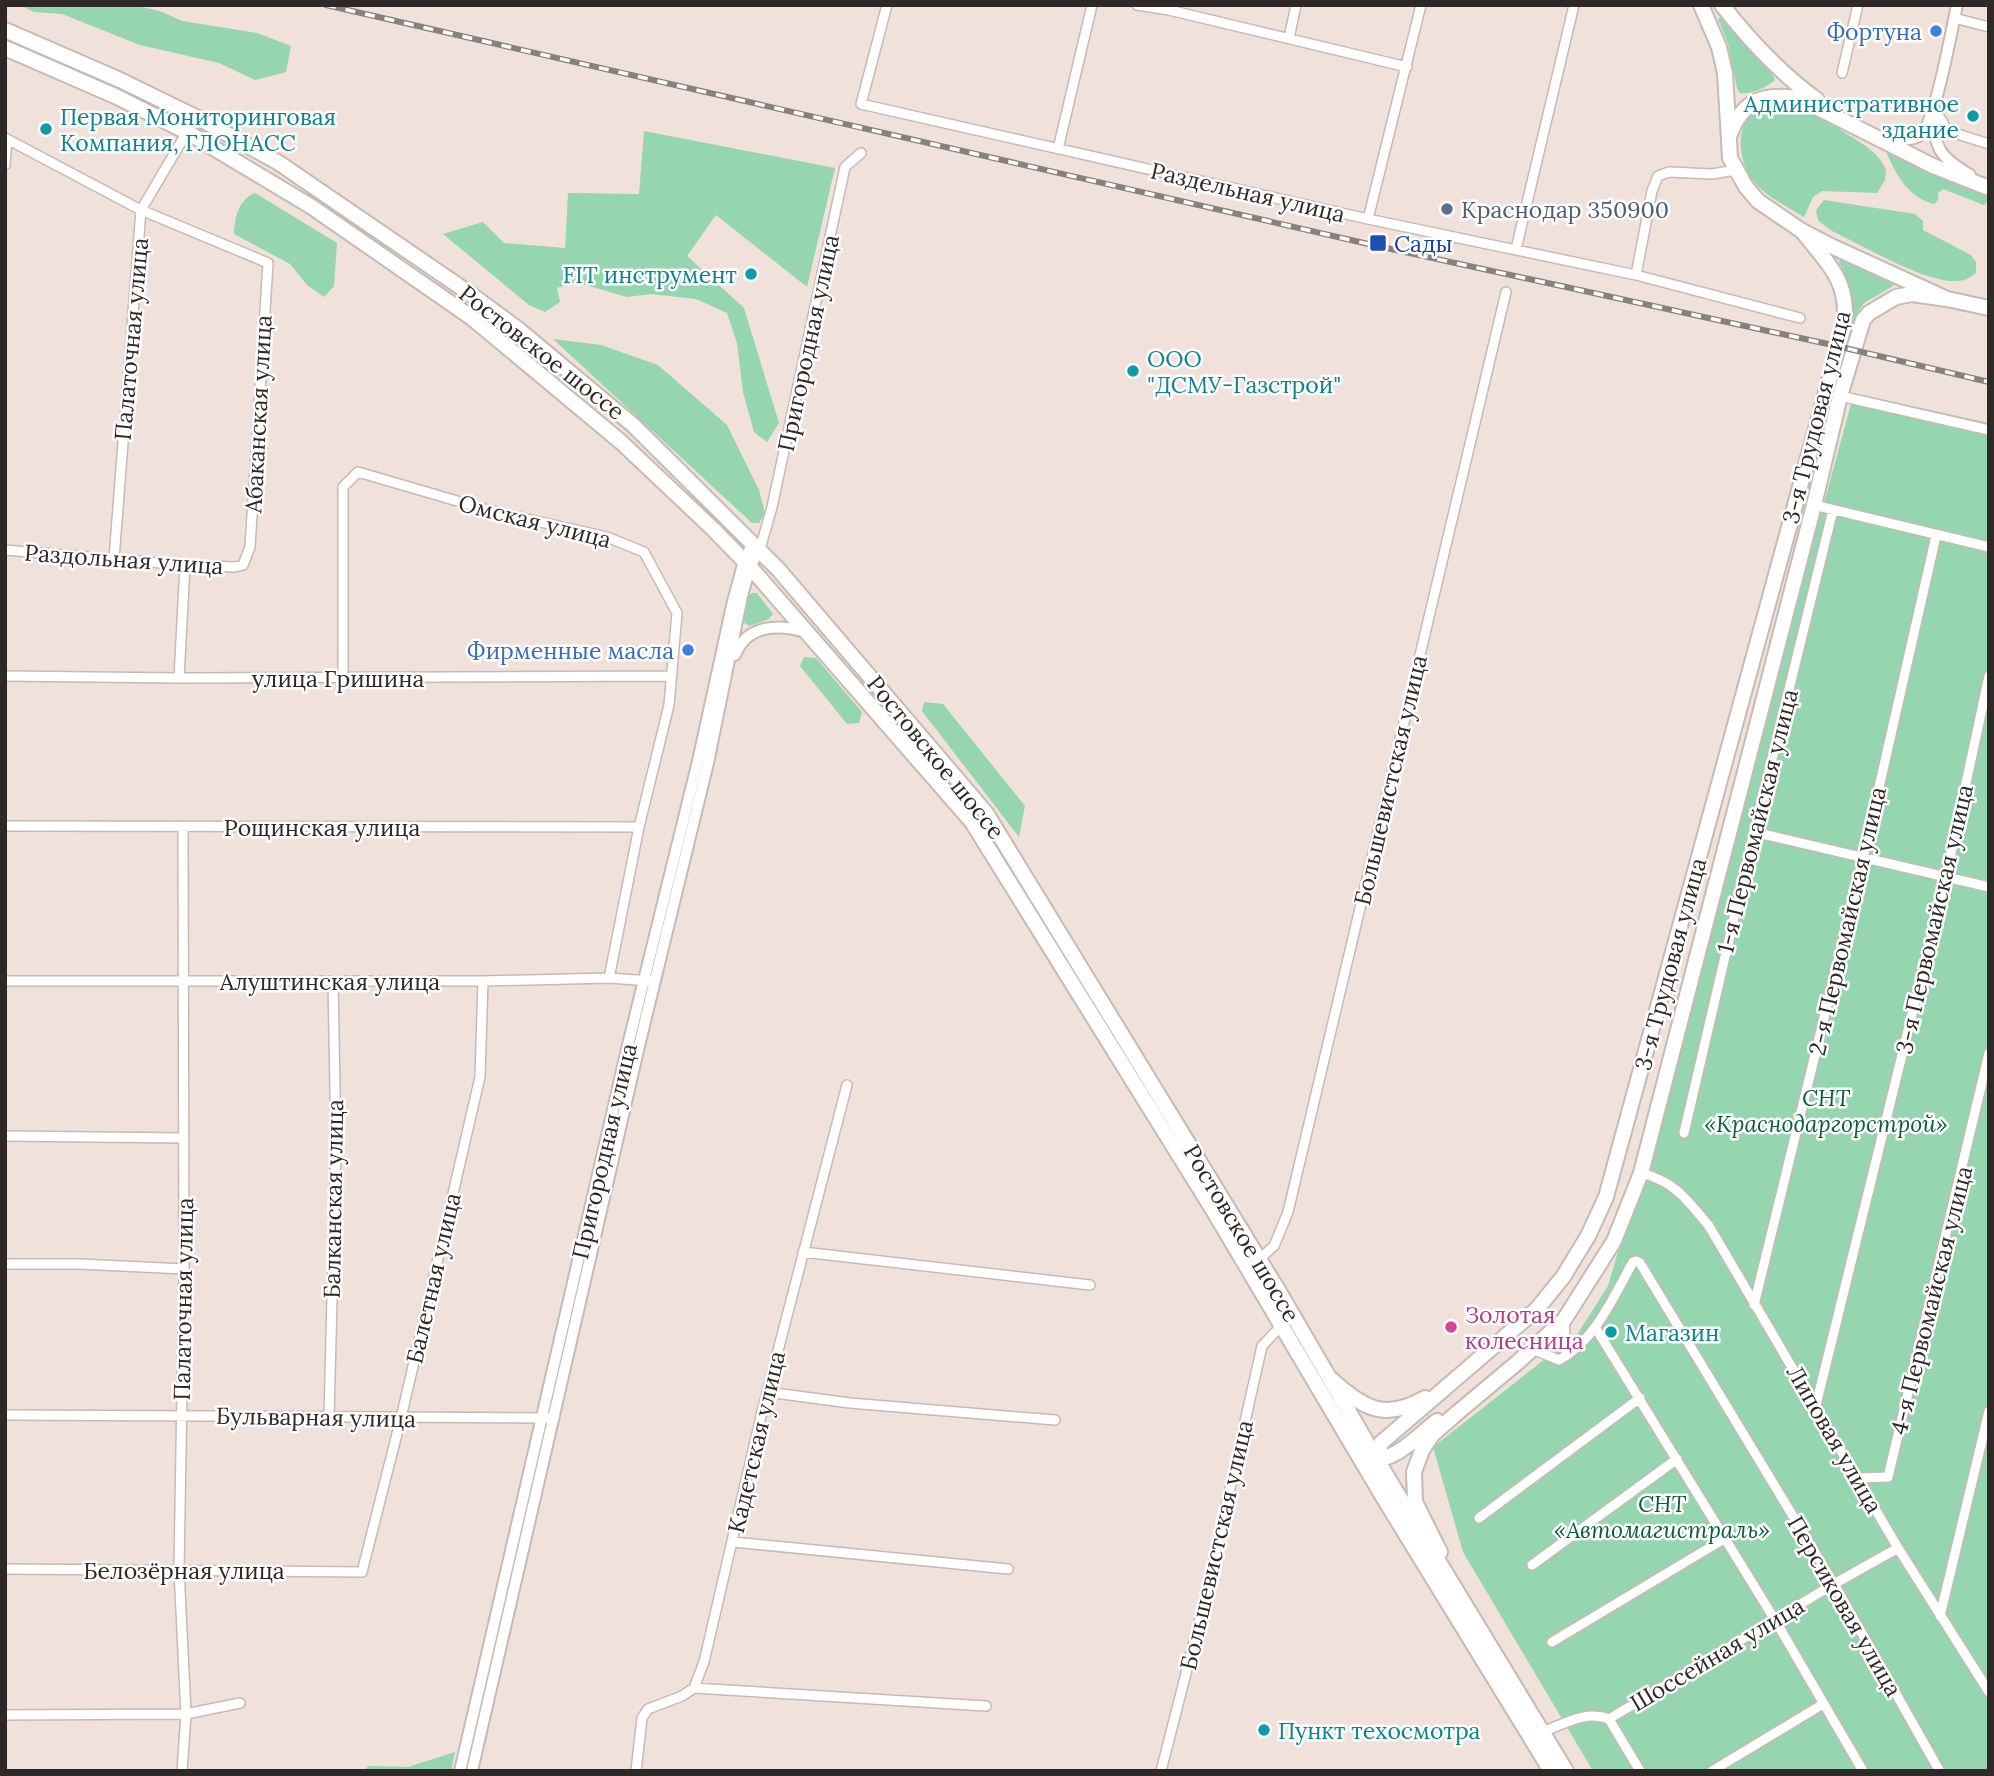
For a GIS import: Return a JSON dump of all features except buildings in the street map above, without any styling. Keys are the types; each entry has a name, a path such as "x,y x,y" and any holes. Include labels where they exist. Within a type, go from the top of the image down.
{"main road":[{"path":"1701,5 1719,47 1725,73 1730,158 1735,170 1758,201 1802,231 1947,299 1989,309"},
{"path":"1723,5 1741,30 1783,74 1847,121"},
{"name":"Ростовское шоссе","path":"5,30 120,80 202,120 279,163 324,192 518,329 634,425 758,543 986,813 1253,1264 1282,1325 1353,1447 1551,1771"},
{"name":"Ростовское шоссе","path":"5,48 115,96 187,132 312,207 483,325 621,442 713,528 747,564 972,822 1139,1090 1328,1377 1566,1771"},
{"path":"1728,142 1736,121 1746,106 1756,100 1770,97 1798,97 1933,166 1989,187"},
{"name":"3-я Трудовая улица","path":"1377,1460 1381,1443 1537,1309 1563,1278 1588,1236 1606,1197 1844,326 1846,303 1841,286 1828,263 1802,231"},
{"name":"3-я Трудовая улица","path":"1858,334 1869,313 1896,296 1912,294 1947,299"},
{"name":"1-я Первомайская улица","path":"1824,507 1858,334"},
{"name":"3-я Трудовая улица","path":"1641,1173 1824,507"},
{"path":"1482,1633 1415,1502 1414,1472 1418,1457 1426,1444 1457,1413 1564,1320 1614,1241 1641,1173"},
{"path":"1353,1447 1365,1456 1377,1460 1401,1448 1518,1362"},
{"path":"1328,1377 1362,1405 1383,1410 1396,1410 1417,1402 1454,1381"},
{"path":"1377,1460 1378,1488"}],"street":[{"name":"Раздельная улица","path":"887,5 861,104 1368,219 1636,275 1800,318"},
{"path":"1058,149 1092,5"},
{"path":"1137,5 1169,7 1407,67"},
{"path":"1289,38 1296,5"},
{"path":"1368,219 1421,5"},
{"path":"1516,249 1574,5"},
{"path":"1842,73 1858,5"},
{"path":"1957,5 1933,111 1934,135 1947,160 1989,187"},
{"path":"1954,18 1989,27"},
{"path":"1880,140 1911,139 1920,135 1933,111"},
{"path":"1933,111 1948,131 1989,144"},
{"name":"Палаточная улица","path":"114,559 141,210 187,132"},
{"path":"5,165 6,139 141,210"},
{"name":"Пригородная улица","path":"472,1771 548,1418 747,564 772,507 845,167 861,153"},
{"path":"1636,275 1652,191 1658,176 1669,172 1712,174 1735,170"},
{"name":"Абаканская улица","path":"141,210 268,262 250,547 243,565"},
{"name":"Большевистская улица","path":"1253,1264 1275,1245 1288,1212 1506,292"},
{"path":"1846,397 1989,430"},
{"name":"Омская улица","path":"343,678 343,486 358,472 488,510 607,537 644,552 677,613 672,676"},
{"path":"1824,507 1989,547"},
{"name":"1-я Первомайская улица","path":"1684,1133 1754,832 1824,507"},
{"name":"2-я Первомайская улица","path":"1754,1305 1863,858 1936,536"},
{"name":"Раздольная улица","path":"5,551 185,565 243,565"},
{"name":"Пригородная улица","path":"649,981 708,764 747,564"},
{"path":"179,678 185,565"},
{"path":"725,680 739,644 747,637 772,626 786,626 806,632"},
{"name":"улица Гришина","path":"5,676 672,676"},
{"path":"609,978 639,827 669,705 672,676"},
{"name":"3-я Первомайская улица","path":"1816,1405 1946,876 1989,676"},
{"name":"Рощинская улица","path":"5,827 639,827"},
{"name":"Палаточная улица","path":"182,1771 187,1714 179,1570 184,1269 183,827"},
{"path":"1754,832 1989,887"},
{"name":"Алуштинская улица","path":"5,981 333,982 609,978 649,981"},
{"name":"Балетная улица","path":"362,1572 401,1418 480,1077 483,981"},
{"name":"Балканская улица","path":"329,1417 336,1141 333,982"},
{"name":"4-я Первомайская улица","path":"1859,1478 1888,1477 1989,1053"},
{"name":"Кадетская улица","path":"694,1688 704,1662 767,1392 847,1085"},
{"path":"5,1136 184,1138"},
{"name":"Липовая улица","path":"1641,1173 1660,1178 1678,1189 1709,1226 1898,1548 1989,1692"},
{"path":"803,1252 1090,1285"},
{"name":"Персиковая улица","path":"1595,1327 1633,1262 1640,1263 1834,1584 1939,1770"},
{"path":"5,1264 184,1269"},
{"path":"1564,1320 1566,1356"},
{"name":"Большевистская улица","path":"1161,1771 1206,1595 1262,1346 1282,1325"},
{"path":"1532,1349 1556,1360 1576,1349 1595,1327 1775,1620 1863,1771"},
{"path":"767,1392 850,1403 1055,1420"},
{"path":"1479,1518 1640,1398"},
{"path":"1940,1616 1989,1411"},
{"name":"Бульварная улица","path":"5,1415 548,1418"},
{"name":"Пригородная улица","path":"460,1771 548,1418"},
{"path":"1532,1565 1676,1459"},
{"path":"1552,1642 1724,1539"},
{"path":"733,1542 1008,1569"},
{"name":"Шоссейная улица","path":"1609,1719 1898,1548"},
{"name":"Белозёрная улица","path":"5,1569 362,1572"},
{"path":"636,1771 642,1718 648,1709 682,1696 694,1688 986,1706"},
{"path":"5,1715 187,1714 240,1703"},
{"path":"1712,1771 1823,1704"},
{"path":"1542,1732 1584,1716 1598,1714 1609,1719 1640,1771"}],"green space":[{"path":"20,5 132,5 160,11 182,21 257,33 291,46 286,72 255,80 219,63 140,45 62,14 34,12"},
{"path":"1720,17 1775,80 1759,90 1740,93 1728,44 1718,19"},
{"path":"1768,105 1791,107 1811,114 1871,150 1886,169 1885,180 1877,193 1822,191 1813,197 1804,217 1765,193 1755,183 1746,167 1741,137 1747,119 1755,111"},
{"path":"644,131 835,168 807,287 716,215 687,256 744,308 779,423 767,442 754,432 743,392 737,343 727,313 696,299 651,294 627,297 575,282 557,288 560,302 545,312 529,305 443,234 483,222 504,243 565,248 568,193 639,194"},
{"path":"1888,150 1948,180 1989,196 1989,200 1984,205 1943,189 1938,193 1938,200 1934,204 1925,201 1910,191 1899,178 1887,154"},
{"path":"255,193 337,243 334,286 324,297 307,285 290,264 234,234 241,205"},
{"path":"1824,200 1915,214 1923,221 1923,230 1971,255 1976,262 1976,273 1962,280 1943,280 1893,262 1830,230 1818,220 1816,210"},
{"path":"1841,258 1894,282 1893,286 1864,303 1853,319 1852,296 1839,262"},
{"path":"553,339 601,345 658,365 727,425 759,490 765,513 759,523 752,523"},
{"path":"1854,393 1989,423 1989,1771 1593,1771 1463,1552 1433,1447 1578,1333 1608,1286 1641,1173 1814,505 1823,507"},
{"path":"757,593 773,614 769,619 749,626 743,622 748,596"},
{"path":"804,657 816,658 862,712 859,723 847,724 800,666"},
{"path":"924,702 943,704 1025,806 1019,837 922,711"},
{"path":"455,1752 451,1771 365,1771 368,1766 408,1767"}],"railway":[{"path":"326,5 1377,246 1828,344 1989,382"}],"place":[{"name":"Фортуна","path":"1936,31"},
{"name":"Административное здание","path":"1973,116"},
{"name":"Первая Мониторинговая Компания, ГЛОНАСС","path":"46,129"},
{"name":"Краснодар 350900","path":"1447,209"},
{"name":"Сады","path":"1378,243"},
{"name":"FIT инструмент","path":"751,274"},
{"name":"ООО \"ДСМУ-Газстрой\"","path":"1133,371"},
{"name":"Фирменные масла","path":"688,650"},
{"name":"Золотая колесница","path":"1451,1327"},
{"name":"Магазин","path":"1611,1332"},
{"name":"Пункт техосмотра","path":"1264,1730"}],"park label":[{"name":"СНТ «Краснодаргорстрой»","path":"1826,1110"},
{"name":"СНТ «Автомагистраль»","path":"1662,1516"}]}
